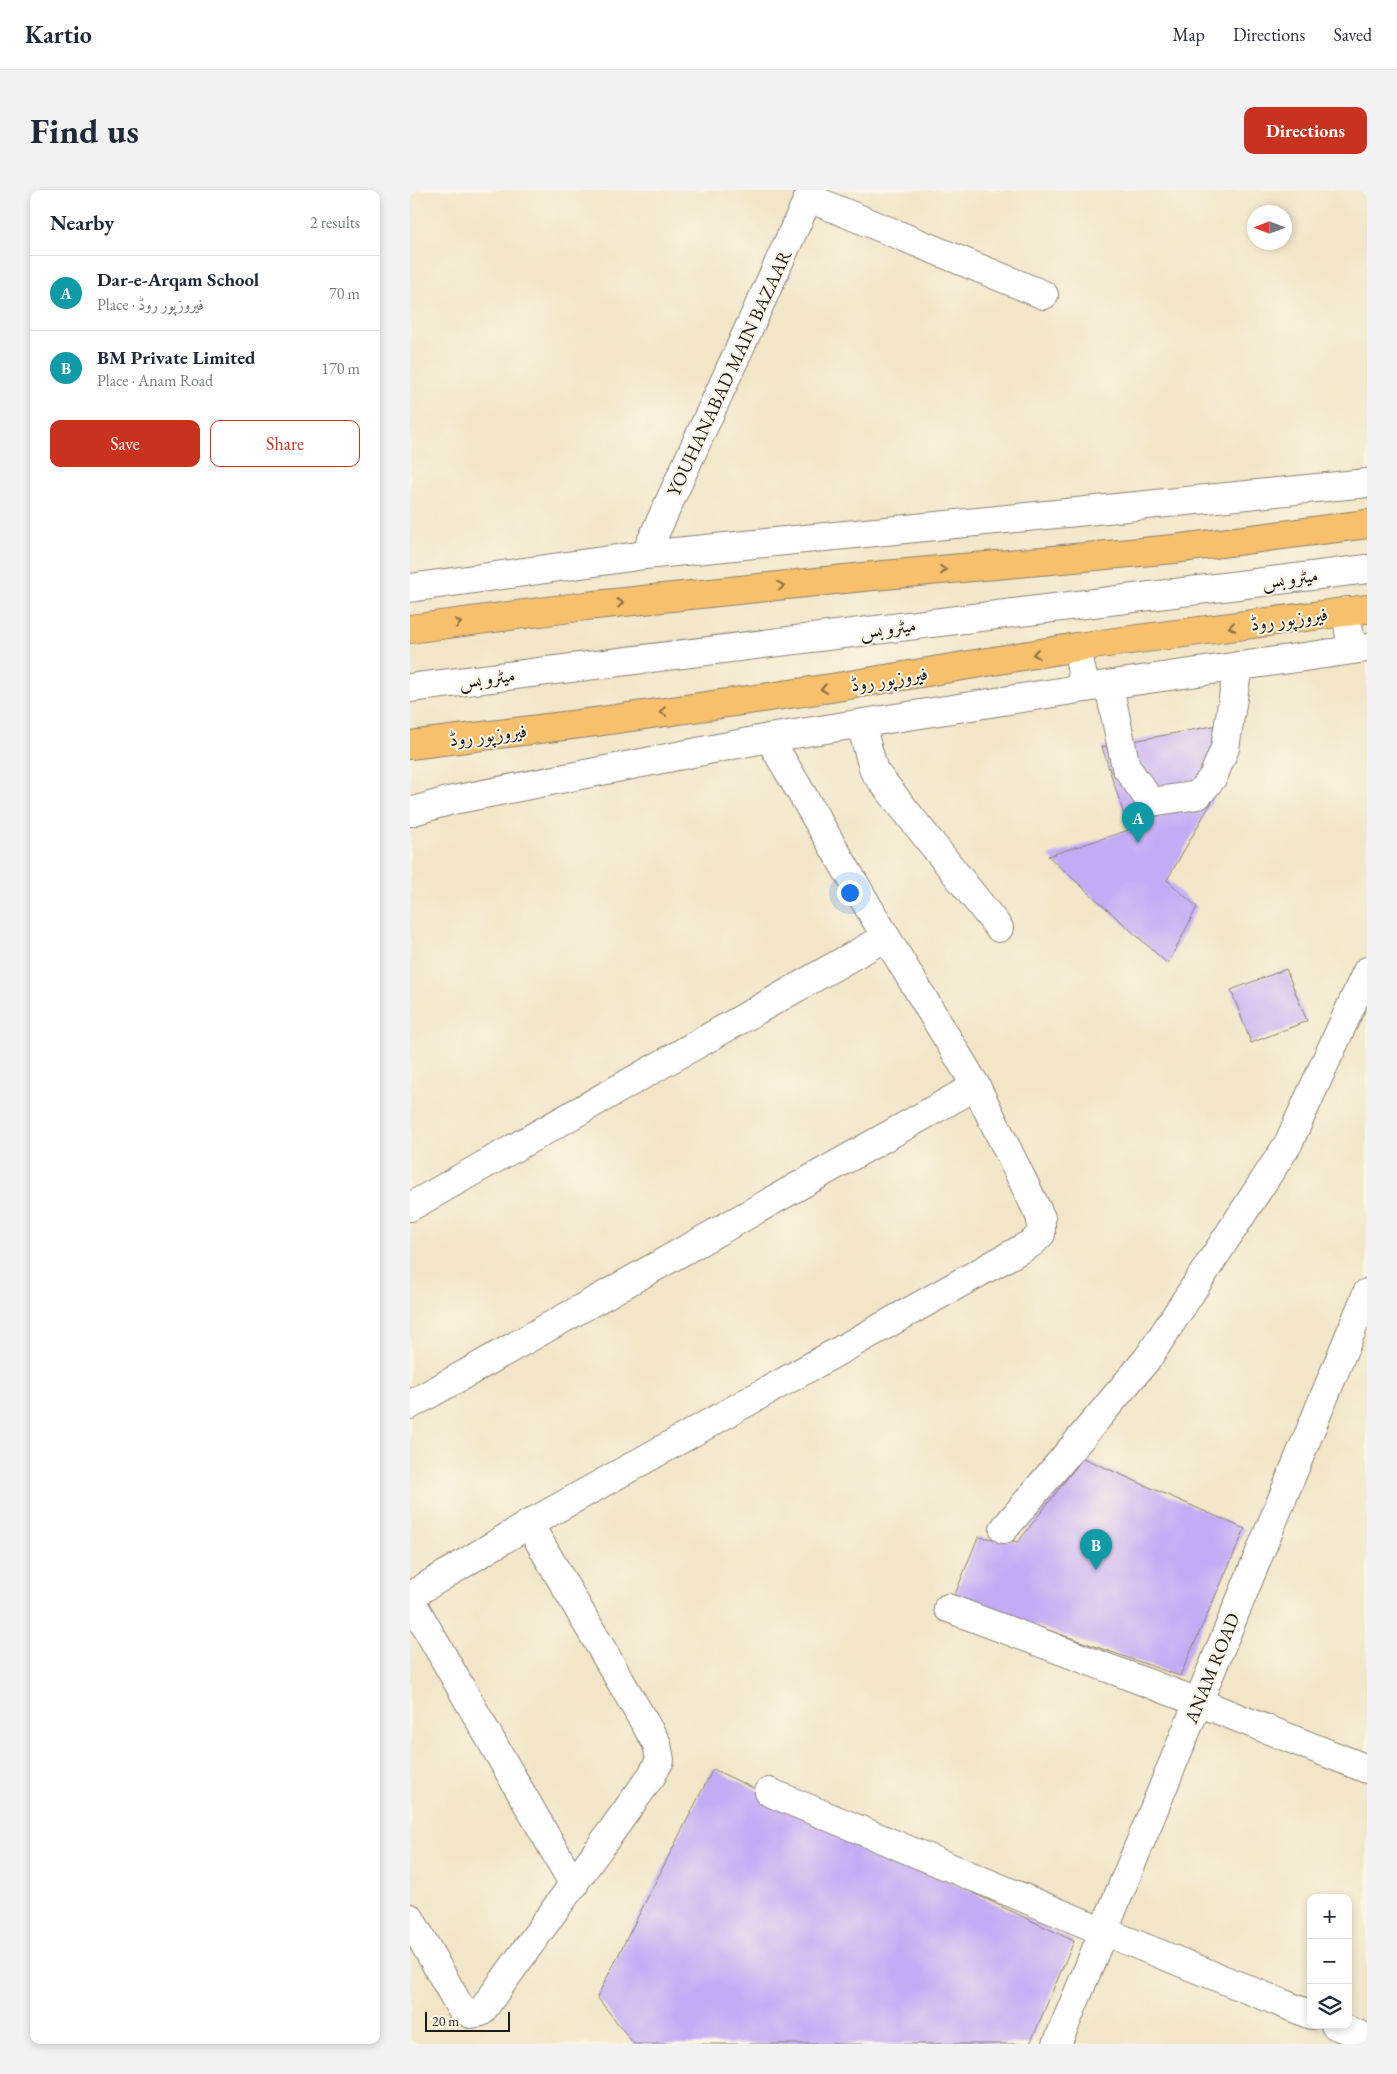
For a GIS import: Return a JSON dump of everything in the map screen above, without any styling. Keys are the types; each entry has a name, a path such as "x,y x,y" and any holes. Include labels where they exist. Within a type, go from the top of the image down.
{"main road":[{"path":"410,629 586,606 844,579 1174,550 1367,524"},
{"name":"فیروزپور روڈ","path":"410,745 831,688 1077,648 1356,610"}],"street":[{"path":"810,194 1044,295"},
{"name":"YOUHANABAD MAIN BAZAAR","path":"645,555 810,194"},
{"path":"410,588 645,555 1367,483"},
{"name":"میٹرو بس","path":"410,688 1367,568"},
{"path":"410,812 448,800 769,738 1097,687 1359,649 1356,610"},
{"path":"1077,648 1097,687 1126,767 1150,802 1198,795 1213,777 1225,748 1238,666"},
{"path":"861,725 874,771 998,928"},
{"path":"574,1885 410,1598 529,1524 1032,1243 1042,1234 1040,1218 976,1086 769,738"},
{"path":"410,1207 886,936"},
{"path":"1004,1529 1148,1358 1288,1144 1367,971"},
{"path":"410,1405 976,1086"},
{"name":"ANAM ROAD","path":"1058,2044 1367,1293"},
{"path":"410,1918 461,2009 471,2014 481,2012 574,1885 652,1775 660,1760 657,1744 529,1524"},
{"path":"948,1608 1198,1702 1367,1769"},
{"path":"769,1792 1307,2013"},
{"path":"1345,2029 1367,2038"}],"building":[{"path":"1234,722 1234,763 1167,880 1197,907 1168,964 1048,856 1129,830 1102,747"},
{"path":"1286,969 1307,1021 1251,1043 1231,990"},
{"path":"1083,1458 1245,1529 1180,1676 954,1597 978,1537 1018,1542"},
{"path":"713,1769 1074,1941 1030,2044 634,2044 597,1997"}],"place":[{"name":"Dar-e-Arqam School","path":"1138,843"},
{"name":"BM Private Limited","path":"1096,1570"}]}
